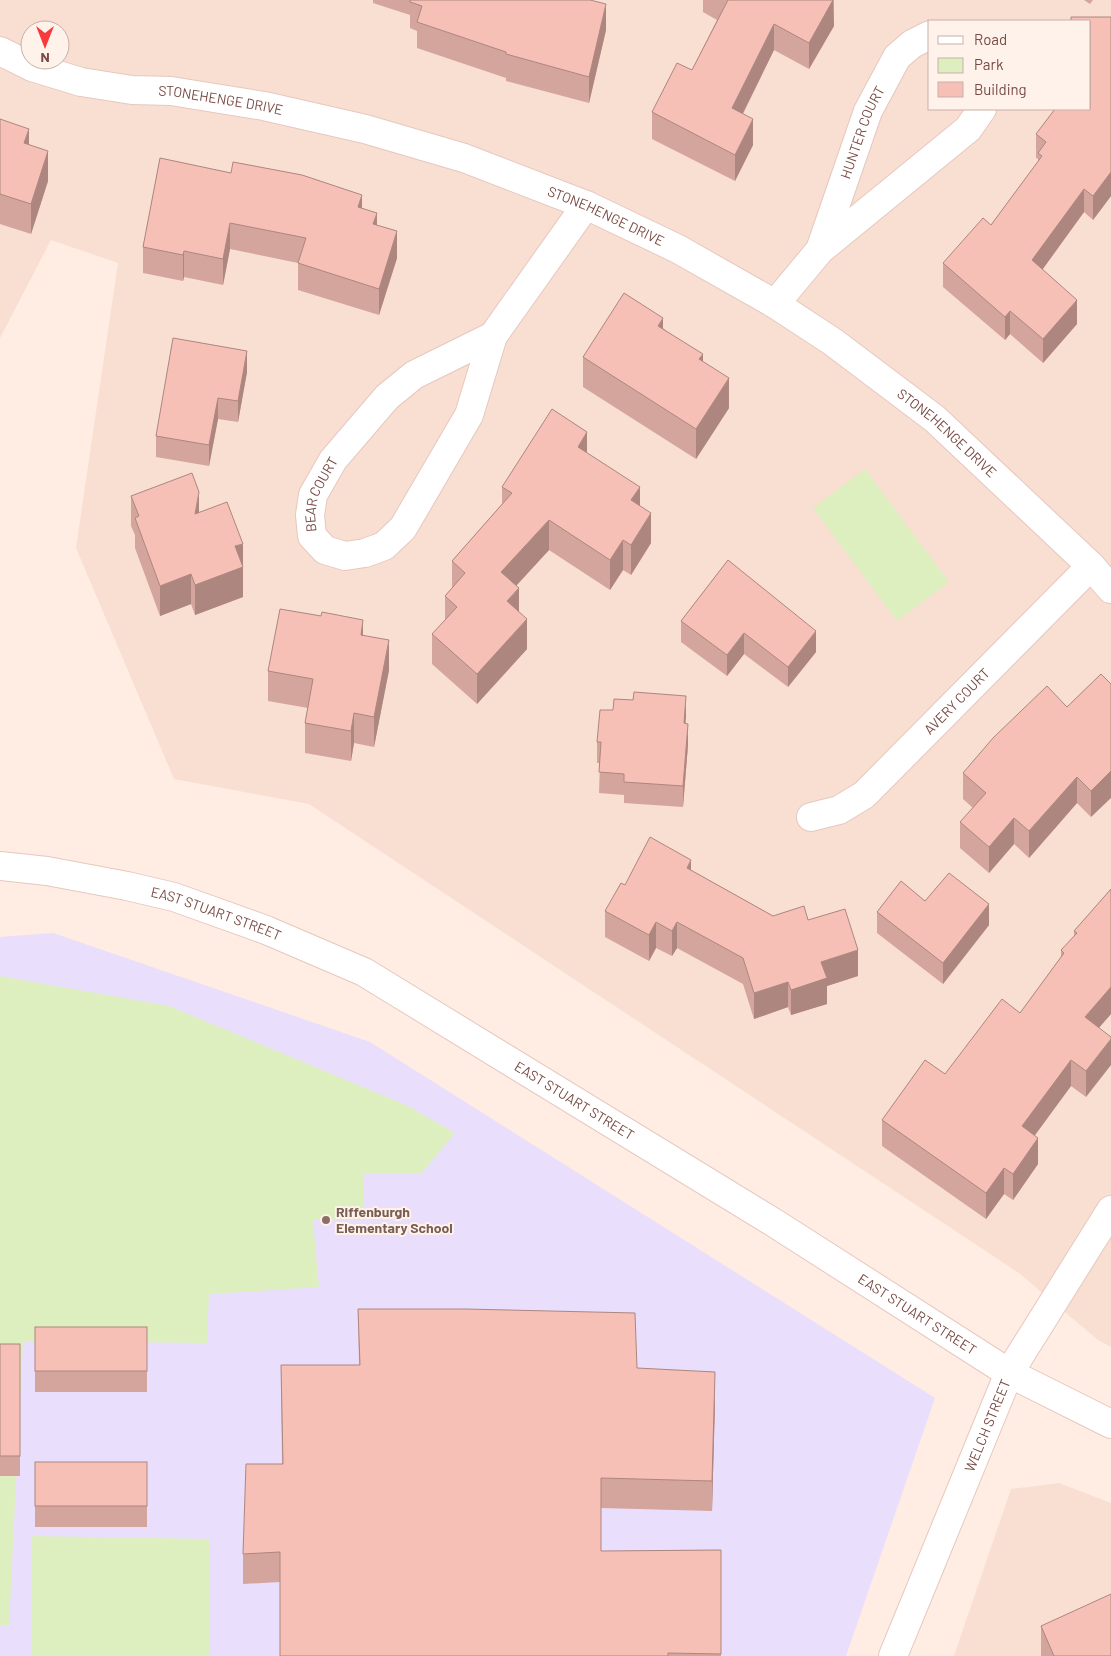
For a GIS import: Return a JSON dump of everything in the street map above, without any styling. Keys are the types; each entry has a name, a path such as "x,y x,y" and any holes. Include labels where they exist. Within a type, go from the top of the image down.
{"street":[{"name":"HUNTER COURT","path":"820,250 868,111 897,57 912,44 928,36"},
{"name":"STONEHENGE DRIVE","path":"0,51 32,67 81,82 132,90 171,91 264,106 365,129 464,158 586,205 678,249 775,304 833,342 935,419 1091,566 1111,588"},
{"name":"HUNTER COURT","path":"775,304 820,250 968,129 981,110"},
{"name":"BEAR COURT","path":"493,336 444,362 414,375 387,397 333,460 313,494 310,515 312,536 325,550 345,556 365,553 384,546 403,528 469,415 493,336 586,205"},
{"name":"AVERY COURT","path":"811,817 839,810 864,795 1091,566"},
{"name":"EAST STUART STREET","path":"0,866 47,871 174,897 266,930 364,972 776,1224 1009,1373 1111,1424"},
{"name":"WELCH STREET","path":"894,1656 1009,1373 1111,1210"}],"shaded area":[{"path":"0,0 1111,0 1111,1347 1098,1340 1019,1273 309,804 174,779 76,548 118,263 51,240 0,338"},
{"name":"Riffenburgh Elementary School","path":"53,933 370,1042 935,1398 846,1656 0,1656 0,937"},
{"path":"1059,1483 1111,1503 1111,1656 954,1656 1011,1489"}],"green space":[{"path":"865,469 949,582 897,621 813,508"},
{"path":"0,976 169,1006 406,1105 455,1133 421,1174 363,1174 363,1220 313,1220 319,1287 209,1294 207,1343 23,1341 9,1625 0,1625"},
{"path":"32,1536 210,1539 210,1656 32,1656"}],"building":[{"path":"410,0 590,0 606,4 589,77 506,54 506,52 417,22 422,6 410,2"},
{"path":"728,0 833,0 809,43 774,24 732,108 753,119 735,155 652,112 677,63 692,70"},
{"path":"1071,17 1111,17 1111,172 1093,196 1084,189 1032,260 1077,300 1043,339 1010,311 1005,317 943,263 983,218 991,225 1042,156 1038,153 1046,142 1036,134 1054,110 1091,110 1091,20 1071,20"},
{"path":"0,119 29,129 24,143 48,151 31,204 0,194"},
{"path":"160,158 231,173 233,162 302,175 362,195 358,207 377,213 373,224 397,231 379,289 298,263 306,238 230,223 223,259 184,251 183,255 143,247"},
{"path":"624,293 663,318 658,326 703,354 699,359 729,378 696,429 583,357"},
{"path":"173,338 247,351 238,401 218,398 209,445 156,436"},
{"path":"552,409 587,432 578,447 640,487 631,500 651,513 631,545 623,540 610,560 549,520 501,572 519,588 507,601 527,619 477,674 432,634 457,607 445,596 465,573 452,561 512,493 502,487"},
{"path":"192,473 199,492 195,514 227,502 243,544 235,546 243,567 195,585 191,574 160,586 135,518 139,516 131,496"},
{"path":"728,560 816,631 788,667 744,633 727,655 681,621"},
{"path":"280,609 321,616 322,612 363,620 361,635 389,640 374,717 354,713 351,731 305,723 313,679 268,671"},
{"path":"1101,674 1111,684 1111,771 1091,791 1077,777 1029,831 1014,818 989,847 960,822 986,793 963,773 993,738 1047,686 1067,707"},
{"path":"634,692 686,696 684,723 688,724 683,786 624,782 624,774 599,772 601,742 597,742 600,710 613,710 614,699 633,700"},
{"path":"650,837 691,860 687,868 773,916 804,906 808,920 845,909 858,950 821,962 827,978 791,990 788,982 754,993 743,958 677,922 672,931 656,922 649,935 605,911 621,883 625,885"},
{"path":"949,873 989,904 943,963 877,912 901,881 925,901"},
{"path":"1111,889 1111,987 1085,1017 1111,1037 1111,1039 1086,1071 1071,1060 1022,1126 1038,1138 1013,1174 1004,1168 986,1193 882,1120 925,1060 945,1074 1002,999 1020,1013 1064,953 1061,950 1077,933 1074,931"},
{"path":"358,1309 465,1309 635,1313 637,1368 715,1372 712,1481 601,1478 601,1551 721,1550 721,1654 668,1653 668,1656 280,1656 280,1552 243,1554 246,1464 283,1464 281,1365 360,1365"},
{"path":"35,1327 147,1327 147,1371 35,1371"},
{"path":"0,1344 20,1344 20,1456 0,1456"},
{"path":"35,1462 147,1462 147,1506 35,1506"},
{"path":"1111,1594 1111,1656 1054,1656 1041,1626"}],"place":[{"name":"Riffenburgh Elementary School","path":"326,1220"}]}
